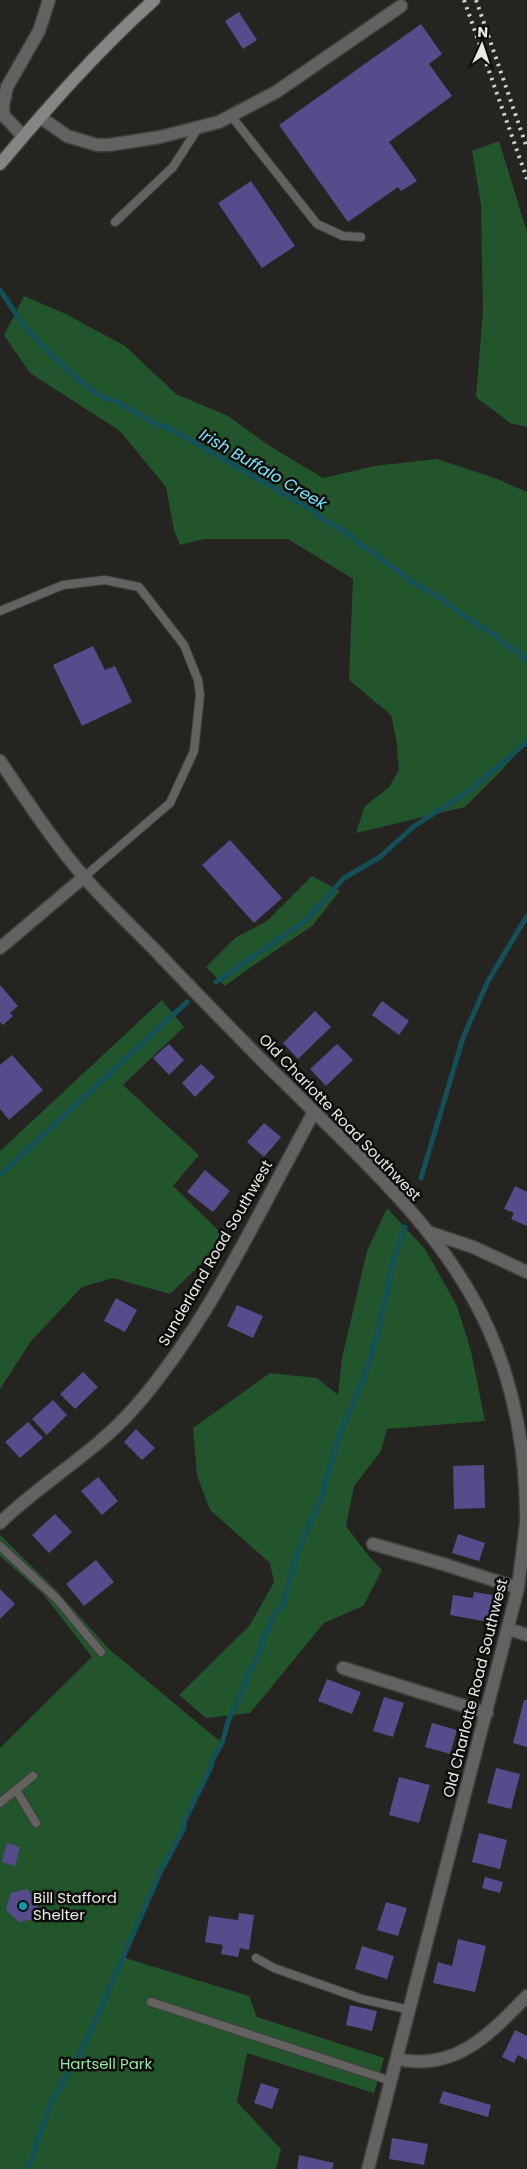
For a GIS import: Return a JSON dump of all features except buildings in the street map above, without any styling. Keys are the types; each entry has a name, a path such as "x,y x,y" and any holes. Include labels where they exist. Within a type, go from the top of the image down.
{"main road":[{"path":"0,164 40,116 113,38 154,0"}],"street":[{"path":"23,136 4,116 4,96 40,31 49,0"},
{"path":"40,116 68,136 97,145 130,143 198,128 232,117 276,92 401,6"},
{"name":"Old Charlotte Road Southwest","path":"0,761 31,808 84,877 373,1171 428,1232 452,1264 472,1296 489,1329 514,1406 525,1470 526,1493 526,1524 518,1588 368,2169"},
{"path":"0,948 84,877"},
{"name":"Sunderland Road Southwest","path":"0,1523 110,1432 135,1408 176,1355 219,1286 314,1112"},
{"path":"428,1232 473,1247 527,1272"},
{"path":"374,1544 518,1588"},
{"path":"508,1630 527,1635"},
{"path":"343,1668 487,1713"},
{"path":"397,2059 426,2063 444,2060 488,2033 527,1996"}],"lane":[{"path":"232,117 317,224 343,236 361,237"},
{"path":"115,222 173,167 198,128"},
{"path":"0,611 63,585 105,580 139,587 184,645 198,680 200,695 194,751 170,803 84,877"},
{"path":"0,1546 57,1599 101,1652"},
{"path":"0,1803 33,1776"},
{"path":"16,1790 36,1823"},
{"path":"256,1958 274,1968 362,1999 410,2010"},
{"path":"150,2002 391,2081"}],"green space":[{"path":"499,141 527,232 527,427 510,423 476,397 483,311 481,205 472,151"},
{"path":"24,296 66,314 125,346 176,394 228,416 268,445 323,478 375,466 437,459 495,478 527,492 527,741 501,771 465,807 356,833 365,806 389,787 399,770 396,738 391,715 349,680 353,579 288,539 204,539 180,545 174,530 166,487 120,431 30,373 4,335"},
{"path":"312,876 340,891 312,926 225,986 206,967 235,938 267,921"},
{"path":"162,1000 184,1027 123,1085 199,1155 173,1186 227,1239 170,1294 113,1278 82,1287 31,1341 0,1389 0,1151"},
{"path":"387,1208 425,1249 457,1306 471,1351 485,1421 387,1429 381,1451 354,1486 346,1526 382,1570 363,1606 324,1623 250,1713 206,1718 179,1695 250,1625 274,1582 270,1563 210,1510 197,1475 193,1428 270,1373 317,1378 338,1395 342,1358 367,1251"},
{"name":"Hartsell Park","path":"0,1535 56,1590 109,1649 222,1743 198,1791 186,1818 184,1828 160,1873 122,1957 249,1996 257,2017 384,2058 374,2093 247,2053 237,2102 281,2149 276,2169 0,2169 0,1748 92,1657 43,1594 0,1556"}],"waterway":[{"name":"Irish Buffalo Creek","path":"0,290 19,318 39,342 93,391 156,424 169,428 312,510 324,520 348,533 407,579 437,596 479,626 497,636 502,643 520,653 527,660"},
{"path":"216,982 306,920 344,878 380,857 413,827 470,790 527,742"},
{"path":"421,1178 463,1038 488,981 527,916"},
{"path":"0,1175 187,1002"},
{"path":"27,2169 34,2156 34,2149 52,2101 84,2046 160,1873 184,1828 184,1822 222,1743 229,1719 262,1647 262,1641 275,1614 283,1605 298,1550 322,1496 338,1438 364,1378 377,1336 393,1262 405,1227"}],"railway":[{"path":"464,0 527,179"},
{"path":"476,0 527,148"}],"place":[{"name":"Bill Stafford Shelter","path":"23,1906"}]}
